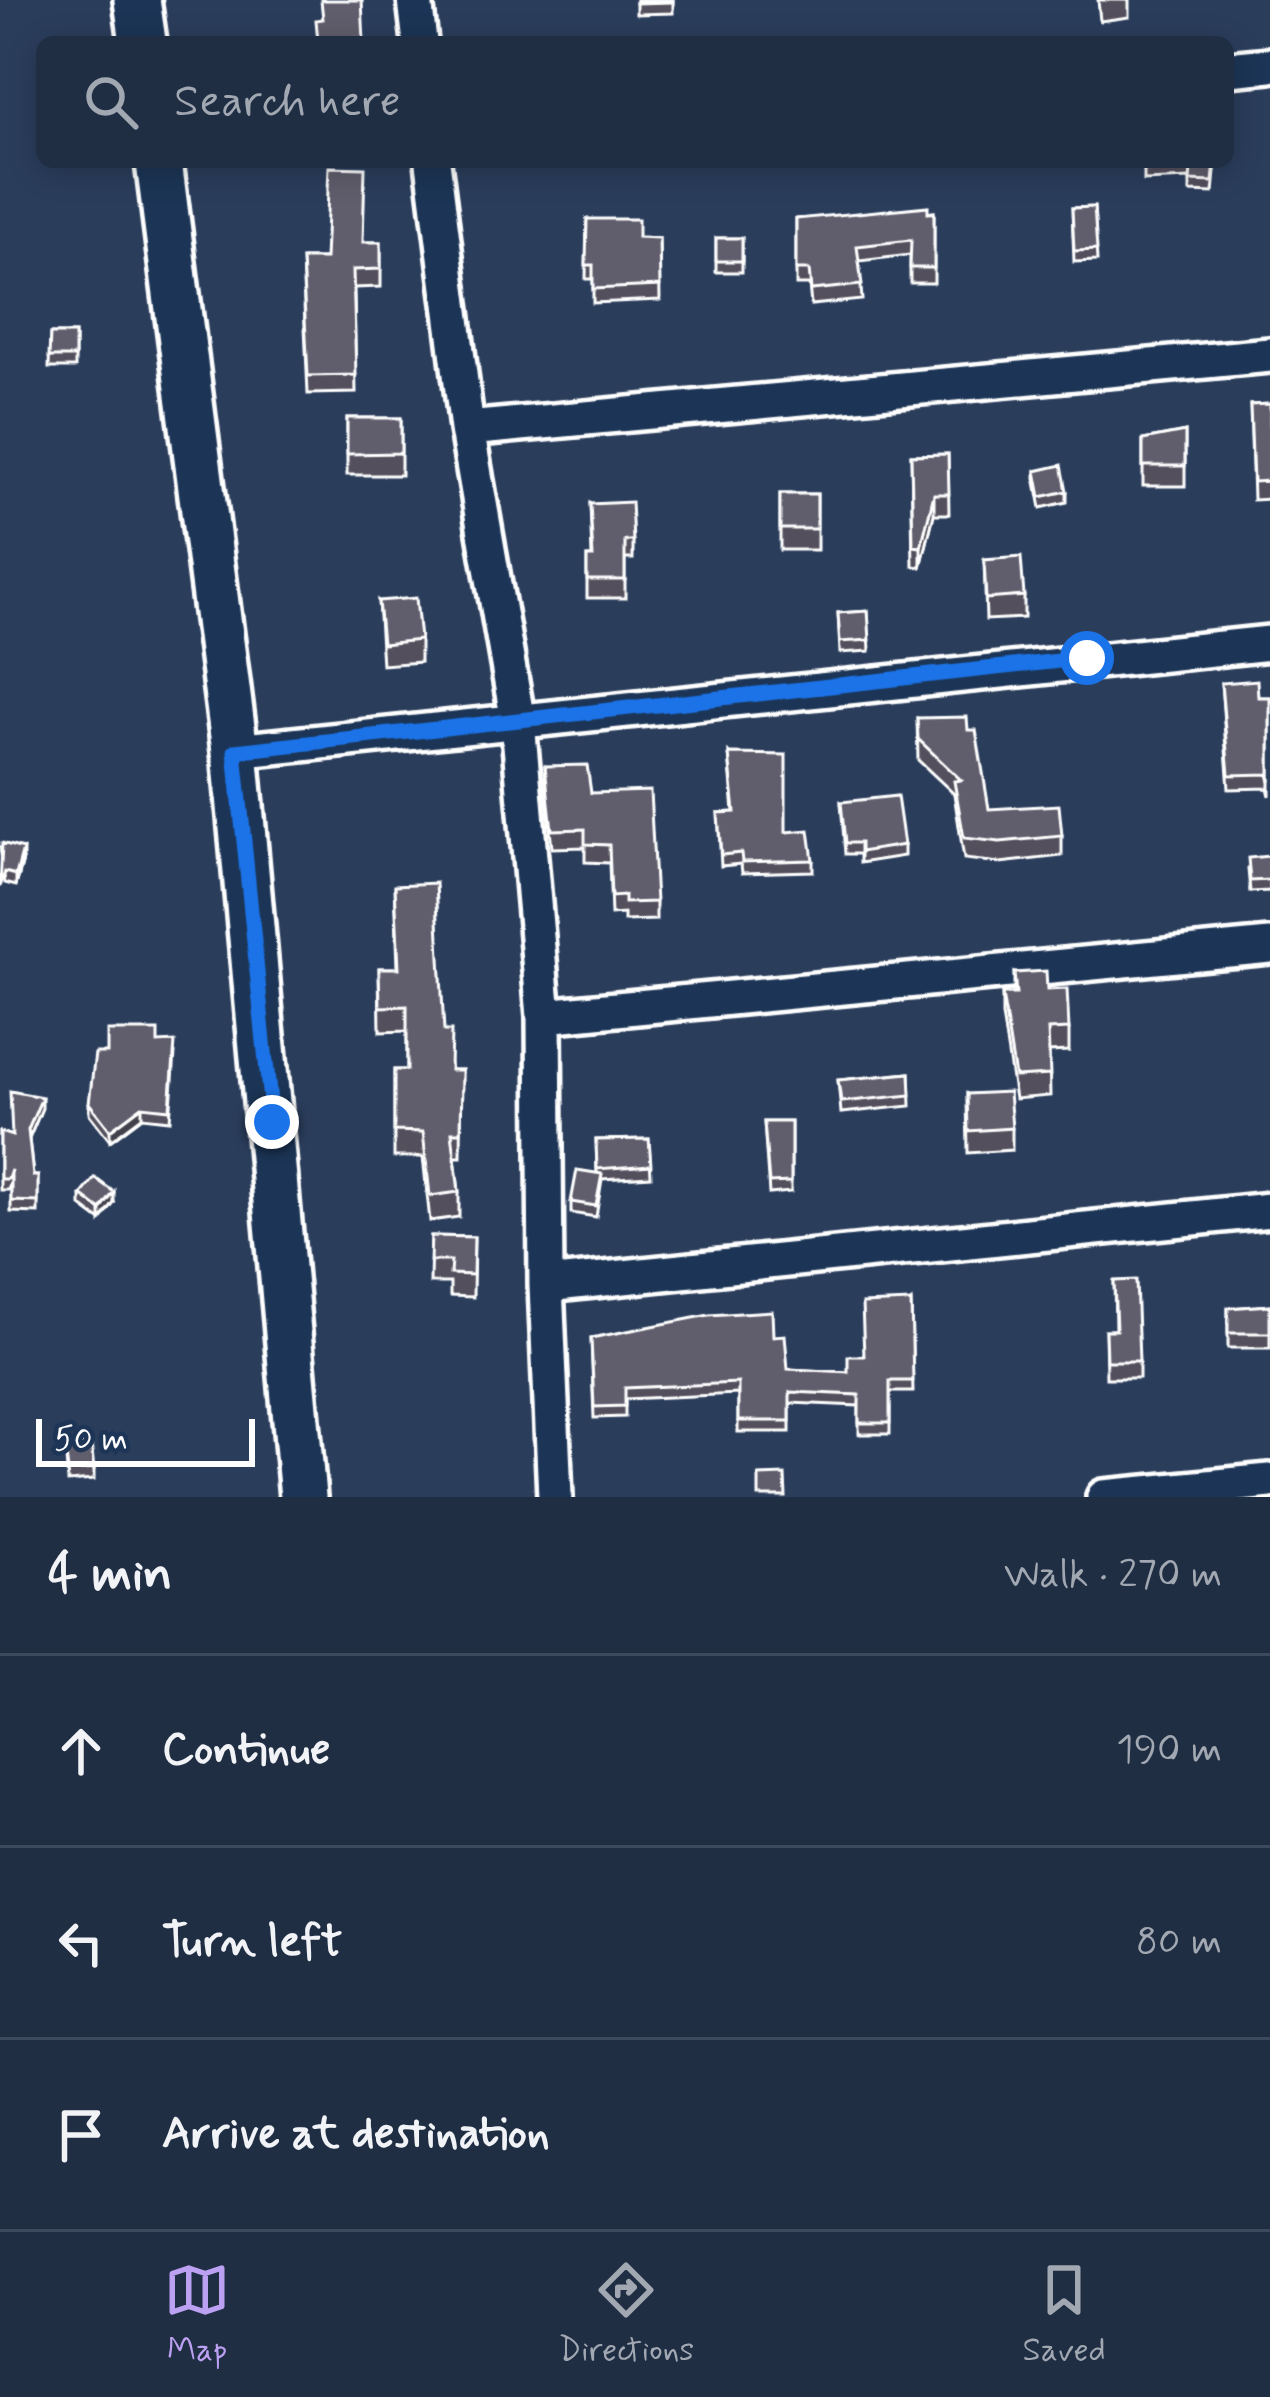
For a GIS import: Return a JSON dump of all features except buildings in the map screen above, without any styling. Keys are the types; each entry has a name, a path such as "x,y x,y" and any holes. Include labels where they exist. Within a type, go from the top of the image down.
{"street":[{"path":"137,0 142,36"},
{"path":"416,0 419,36"},
{"path":"1234,68 1270,65"},
{"path":"159,168 235,751 303,1497"},
{"path":"434,168 467,429 518,722 544,1016 546,1285 555,1497"},
{"path":"467,429 1270,355"},
{"path":"235,751 1270,643"},
{"path":"544,1016 1270,946"},
{"path":"546,1285 1270,1210"},
{"path":"1104,1497 1270,1481"}],"route":[{"path":"272,1122 235,751 1087,658"}]}
